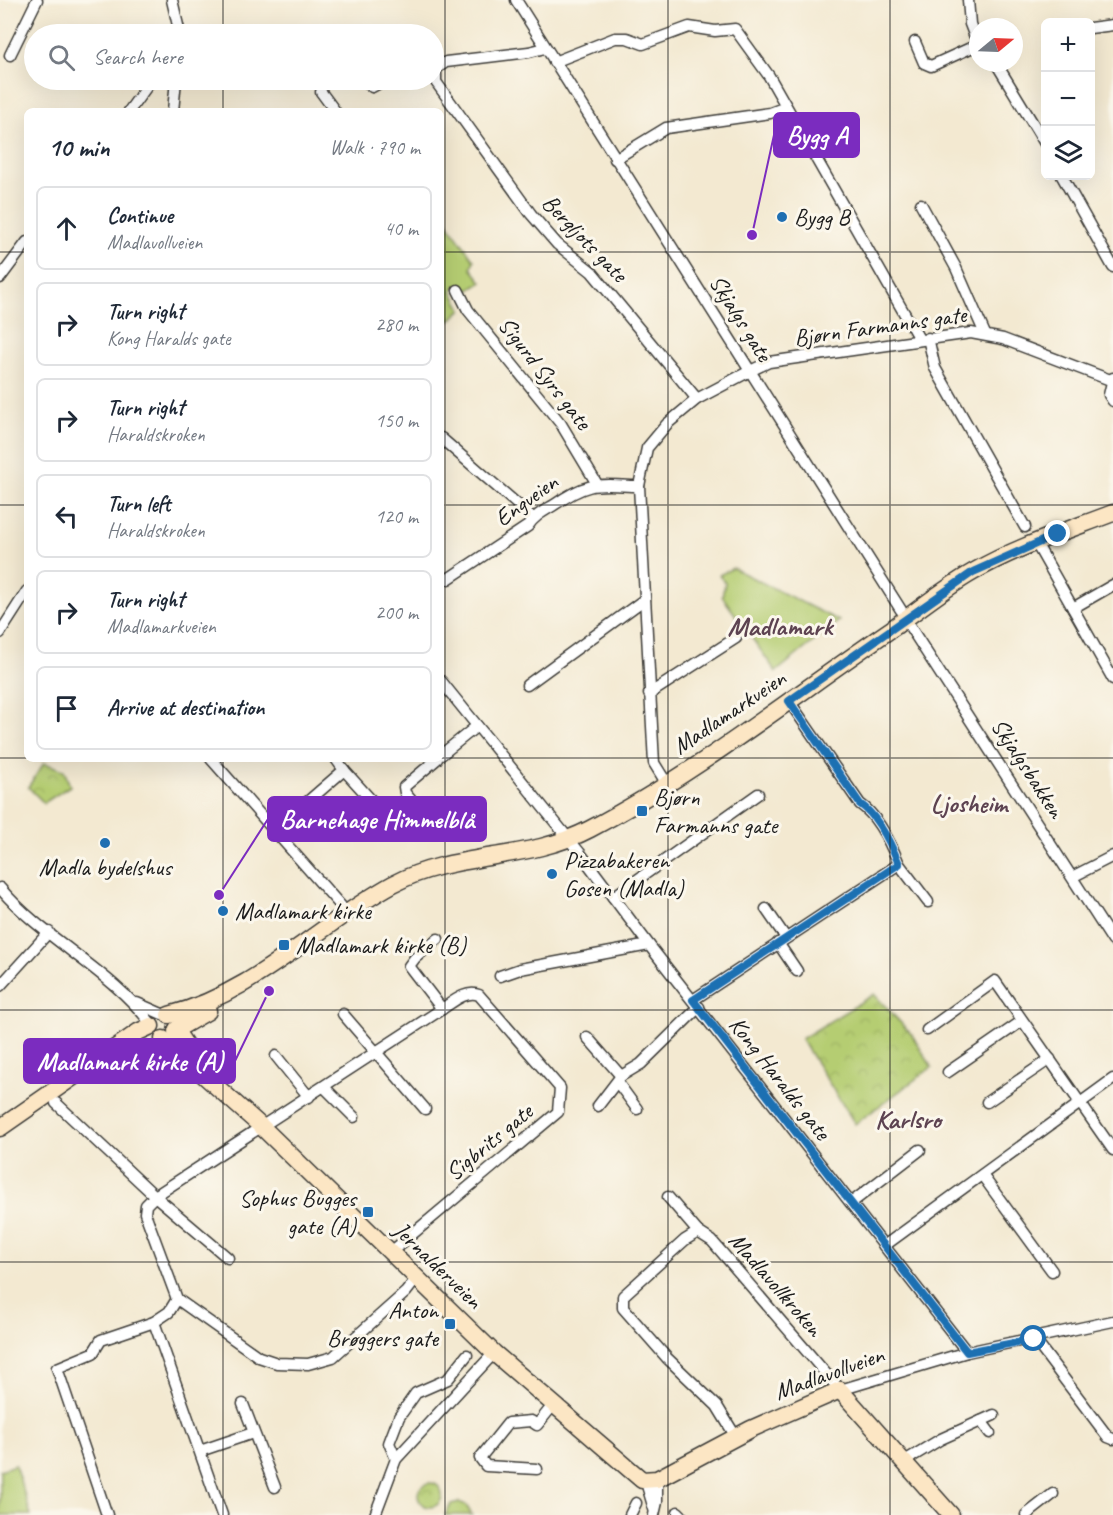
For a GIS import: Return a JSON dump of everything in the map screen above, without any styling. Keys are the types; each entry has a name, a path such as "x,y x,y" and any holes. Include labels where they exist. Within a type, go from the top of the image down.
{"main road":[{"name":"Madlamarkveien","path":"0,1128 101,1059 164,1027 258,986 348,907 395,883 442,865 538,850 568,839 667,784 789,701 903,615 973,572 1036,543 1113,513"},
{"name":"Jernalderveien","path":"164,1027 176,1053 206,1074 494,1353 651,1481"},
{"name":"Madlavollveien","path":"651,1481 736,1437 840,1390"},
{"path":"840,1390 951,1515"}],"street":[{"path":"25,24 36,0"},
{"path":"172,0 178,24"},
{"name":"Skjalgs gate","path":"516,0 903,615"},
{"path":"968,0 970,18"},
{"path":"10,55 24,25"},
{"path":"1095,27 1113,25"},
{"path":"554,62 615,38 627,38 643,44 689,27 715,32 735,29 769,76 923,339 935,368 1025,527"},
{"path":"915,42 924,63 931,66 969,49"},
{"name":"Bergljots gate","path":"444,64 453,60 529,52 545,48"},
{"path":"1001,72 1041,137"},
{"path":"131,108 144,90"},
{"path":"173,108 175,90"},
{"name":"Bergljots gate","path":"441,90 531,214 556,244 592,272 697,399"},
{"path":"321,92 333,108"},
{"path":"615,159 666,128 770,113 786,107"},
{"path":"1064,180 1113,267"},
{"path":"921,204 956,268 985,334"},
{"path":"0,278 24,246"},
{"name":"Sigurd Syrs gate","path":"458,290 468,309 561,424 597,484"},
{"name":"Bjørn Farmanns gate","path":"667,784 654,763 639,486 647,448 667,424 697,399 769,362 923,339 985,334 1113,380 1109,395 1113,401"},
{"path":"444,441 533,518"},
{"name":"Engveien","path":"448,579 528,526 533,518 573,491 597,484 639,486"},
{"path":"1036,543 1113,679"},
{"path":"1073,608 1113,585"},
{"path":"0,633 24,596"},
{"path":"527,685 645,599"},
{"name":"Skjalgsbakken","path":"903,615 1074,876 1113,941"},
{"path":"649,694 736,638"},
{"name":"Kong Haralds gate","path":"444,685 568,839 967,1352"},
{"path":"789,701 860,804 867,808 891,845 899,864 928,902"},
{"path":"444,754 477,726"},
{"path":"214,762 348,907"},
{"path":"338,762 382,812"},
{"path":"433,762 404,787 405,794 437,831"},
{"path":"275,830 344,770"},
{"path":"613,897 758,794"},
{"path":"1074,876 1113,856"},
{"path":"696,1004 782,941 899,864"},
{"path":"0,888 17,907 164,1027"},
{"path":"766,909 797,971"},
{"path":"1,984 49,932"},
{"path":"416,1279 406,1292 333,1357 299,1365 277,1363 259,1357 177,1299 145,1213 146,1205 155,1196 263,1128 442,1009 410,970 409,964 438,939"},
{"path":"500,976 520,969 649,945"},
{"path":"927,1030 995,981 1113,1150"},
{"name":"Sigbrits gate","path":"391,1252 558,1112 560,1088 478,995 467,993 442,1009"},
{"name":"Kong Haralds gate","path":"598,1106 619,1079 641,1064 696,1004"},
{"path":"343,1014 425,1109"},
{"path":"948,1072 1022,1021"},
{"path":"587,1037 619,1079 637,1109"},
{"path":"276,1056 309,1097"},
{"path":"987,1102 1050,1059"},
{"path":"884,1246 1113,1079"},
{"path":"324,1087 354,1117"},
{"path":"56,1103 155,1196 228,1258"},
{"path":"851,1203 921,1150"},
{"path":"982,1175 1052,1271"},
{"path":"668,1197 698,1232"},
{"name":"Madlavollkroken","path":"736,1437 717,1406 667,1358 623,1308 623,1296 685,1240 698,1232 712,1241 840,1390"},
{"path":"107,1515 57,1368 93,1353 101,1340 154,1322 169,1312 177,1299"},
{"name":"Madlavollveien","path":"840,1390 967,1352 1113,1321"},
{"path":"154,1322 222,1515"},
{"path":"1034,1339 1102,1429 1113,1439"},
{"path":"375,1515 396,1460 494,1353"},
{"path":"396,1460 389,1443 399,1417 416,1393 448,1379 467,1355"},
{"path":"243,1404 275,1487"},
{"path":"537,1469 486,1466 480,1458 507,1423 531,1421 537,1425 554,1404"},
{"path":"903,1462 941,1439 994,1415"},
{"path":"981,1421 990,1433"},
{"path":"200,1451 253,1433"},
{"path":"651,1481 657,1502 654,1512"},
{"path":"1026,1515 1053,1494"},
{"path":"630,1515 636,1503"}],"green space":[{"path":"444,218 474,260 471,268 482,282 466,292 457,285 452,291 462,309 444,326"},
{"path":"733,568 839,621 776,672 722,596 725,583 719,575"},
{"path":"44,763 64,770 70,786 44,803 28,787"},
{"path":"874,994 912,1035 932,1067 855,1124 801,1039"},
{"path":"15,1465 31,1515 0,1515 0,1470"},
{"path":"430,1483 435,1484 441,1490 441,1500 435,1506 430,1507 425,1506 419,1500 418,1495 419,1490 425,1484"},
{"path":"459,1502 466,1505 472,1515 445,1515 451,1504"}],"place":[{"name":"Bygg B","path":"782,217"},
{"name":"Bygg A","path":"752,235"},
{"name":"Bjørn Farmanns gate","path":"642,811"},
{"name":"Madla bydelshus","path":"105,843"},
{"name":"Pizzabakeren Gosen (Madla)","path":"552,874"},
{"name":"Barnehage Himmelblå","path":"219,895"},
{"name":"Madlamark kirke","path":"223,911"},
{"name":"Madlamark kirke (B)","path":"284,945"},
{"name":"Madlamark kirke (A)","path":"269,991"},
{"name":"Sophus Bugges gate (A)","path":"368,1212"},
{"name":"Anton Brøggers gate","path":"450,1324"}],"district":[{"name":"Madlamark","path":"780,626"},
{"name":"Ljosheim","path":"969,803"},
{"name":"Karlsro","path":"908,1119"}],"route":[{"path":"1034,1339 967,1352 693,1000 899,864 891,845 867,808 860,804 789,701 973,572 1058,534"}]}
